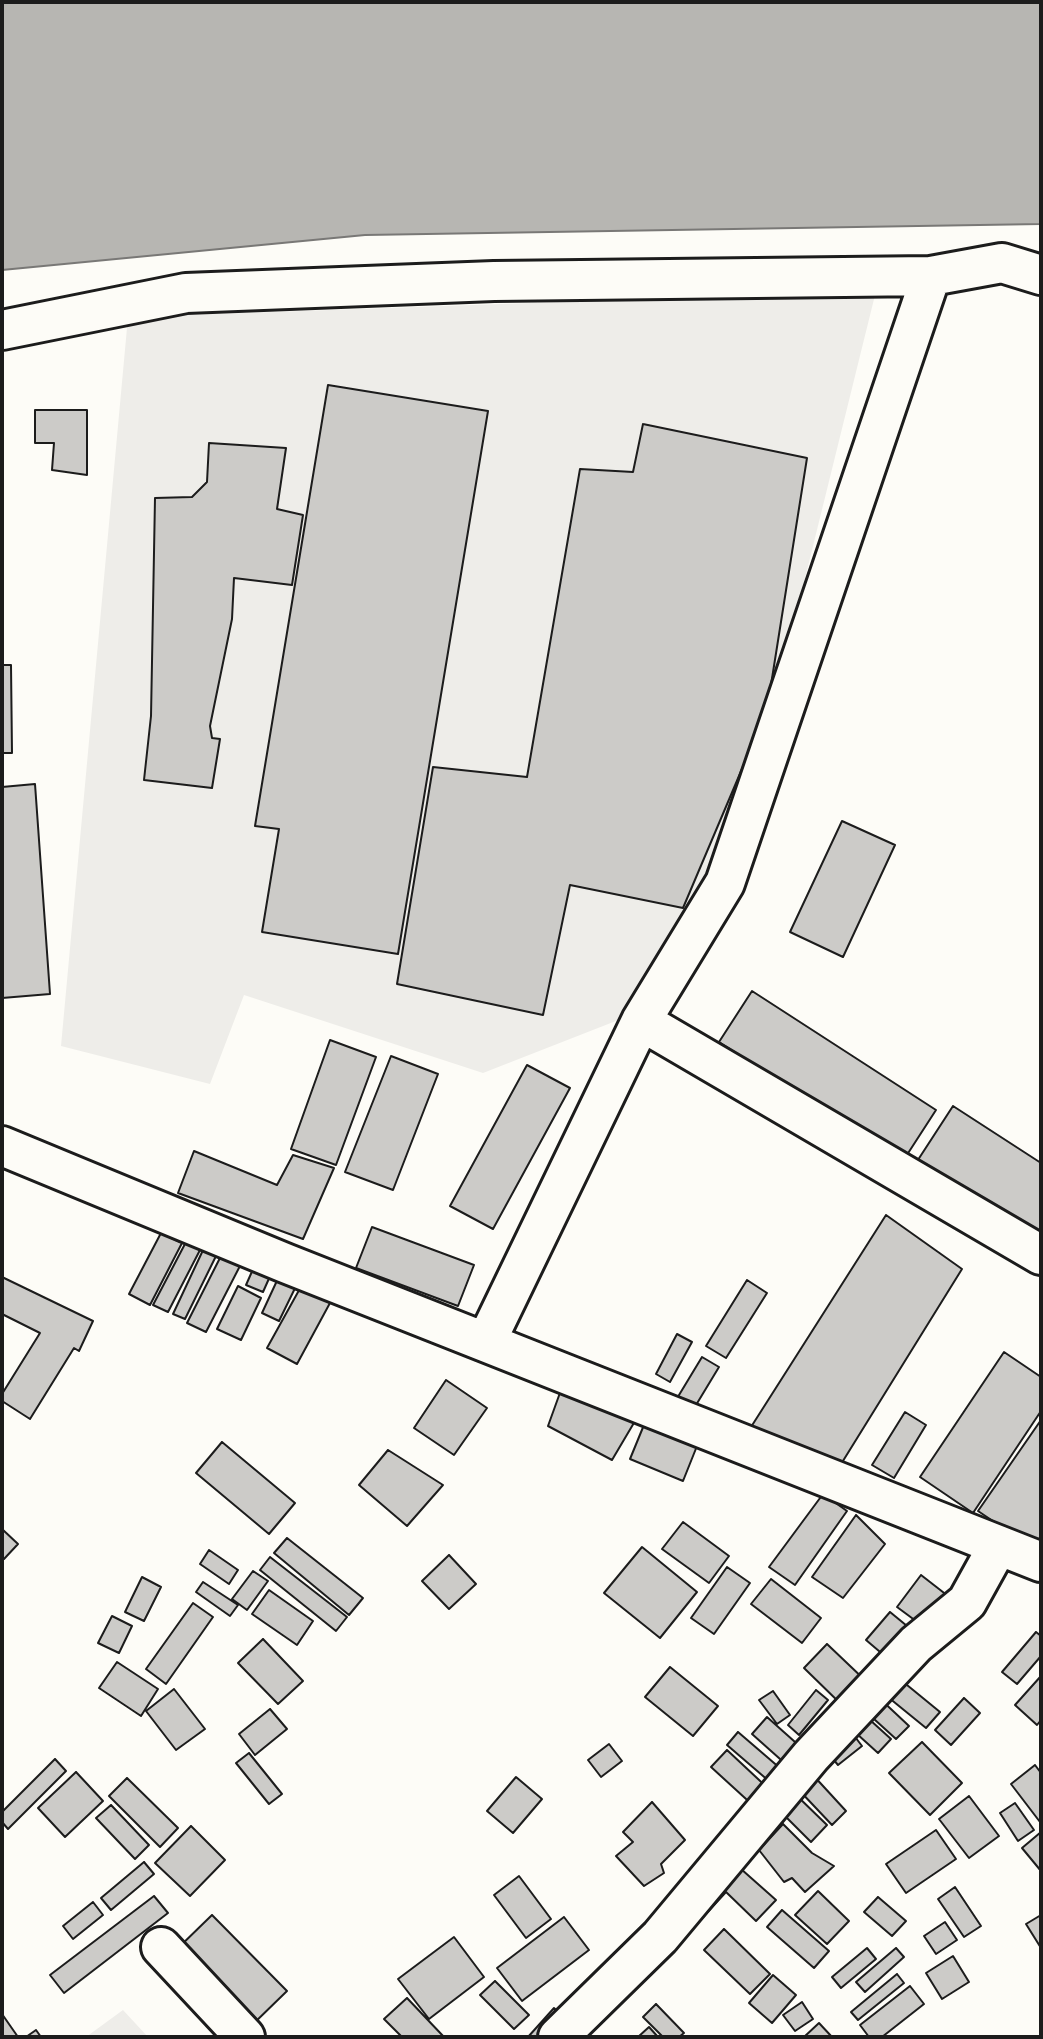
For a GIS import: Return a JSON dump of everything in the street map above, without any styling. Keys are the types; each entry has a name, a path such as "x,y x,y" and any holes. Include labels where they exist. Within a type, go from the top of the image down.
{"street":[{"path":"2,330 186,293 494,281 931,276 1002,263 1041,275"},
{"path":"486,1342 640,1021 725,883 931,276"},
{"path":"640,1021 1041,1255"},
{"path":"2,1146 1041,1562"},
{"path":"558,2037 660,1937 811,1756 916,1644 967,1602 998,1546"},
{"path":"161,1947 246,2037"}],"shaded area":[{"path":"2,2 1041,2 1041,224 365,235 2,270"},
{"path":"876,291 771,716 697,904 621,1019 483,1073 244,995 210,1084 61,1046 128,317"},
{"path":"123,2010 148,2037 86,2037"}],"building":[{"path":"328,385 488,411 398,954 262,932 279,829 255,826"},
{"path":"35,410 87,410 87,475 52,470 54,443 35,443"},
{"path":"643,424 807,458 767,710 683,908 570,885 543,1015 397,984 433,767 527,777 580,469 633,472"},
{"path":"209,443 286,448 277,509 303,515 292,585 234,578 232,619 210,726 212,738 220,739 212,788 144,780 151,716 155,498 192,497 207,482"},
{"path":"2,665 11,665 12,753 2,753"},
{"path":"35,784 50,994 2,998 2,787"},
{"path":"842,821 895,845 843,957 790,932"},
{"path":"752,991 936,1110 903,1161 719,1042"},
{"path":"330,1040 376,1057 336,1165 291,1149"},
{"path":"391,1056 438,1074 393,1190 345,1172"},
{"path":"527,1065 570,1088 493,1229 450,1206"},
{"path":"953,1106 1041,1163 1041,1248 914,1166"},
{"path":"194,1151 277,1185 293,1155 334,1168 303,1239 178,1193"},
{"path":"886,1215 962,1269 833,1477 751,1427"},
{"path":"372,1227 474,1265 458,1306 356,1268"},
{"path":"161,1233 182,1243 150,1305 129,1294"},
{"path":"186,1242 200,1250 168,1312 153,1305"},
{"path":"204,1248 217,1254 185,1319 173,1314"},
{"path":"223,1252 242,1262 206,1332 187,1323"},
{"path":"254,1267 271,1274 263,1292 246,1285"},
{"path":"281,1272 299,1280 279,1321 262,1313"},
{"path":"308,1274 337,1290 297,1364 267,1348"},
{"path":"2,1277 93,1321 79,1351 74,1348 30,1419 2,1401 2,1394 40,1333 2,1314"},
{"path":"747,1280 767,1293 726,1358 706,1346"},
{"path":"238,1286 261,1298 241,1340 217,1329"},
{"path":"677,1334 692,1342 670,1382 656,1374"},
{"path":"1004,1352 1041,1377 1041,1411 973,1513 920,1477"},
{"path":"702,1357 719,1367 693,1410 676,1400"},
{"path":"446,1380 487,1408 454,1455 414,1428"},
{"path":"561,1390 638,1416 612,1460 548,1426"},
{"path":"905,1412 926,1425 894,1478 872,1465"},
{"path":"646,1420 699,1441 683,1481 630,1459"},
{"path":"1041,1420 1041,1536 1033,1548 978,1511"},
{"path":"222,1442 295,1503 269,1534 196,1473"},
{"path":"388,1450 443,1485 407,1526 359,1485"},
{"path":"823,1494 847,1511 795,1585 769,1567"},
{"path":"856,1515 885,1544 843,1598 812,1577"},
{"path":"683,1522 729,1556 709,1583 662,1549"},
{"path":"2,1529 18,1544 4,1559 2,1557"},
{"path":"287,1538 363,1598 349,1615 274,1553"},
{"path":"642,1547 697,1592 660,1638 604,1593"},
{"path":"209,1550 238,1570 229,1584 200,1564"},
{"path":"449,1555 476,1584 449,1609 422,1581"},
{"path":"270,1557 347,1617 336,1631 260,1570"},
{"path":"727,1567 750,1583 714,1634 691,1618"},
{"path":"253,1571 268,1581 247,1610 232,1599"},
{"path":"921,1575 948,1596 924,1627 897,1607"},
{"path":"142,1577 161,1587 144,1621 125,1612"},
{"path":"771,1579 821,1618 802,1643 751,1604"},
{"path":"203,1582 238,1605 230,1616 196,1592"},
{"path":"269,1590 313,1621 297,1645 252,1614"},
{"path":"193,1603 213,1617 166,1684 146,1669"},
{"path":"890,1612 918,1635 893,1663 866,1640"},
{"path":"112,1616 132,1626 119,1653 98,1643"},
{"path":"1036,1632 1041,1636 1041,1656 1017,1684 1002,1672"},
{"path":"263,1639 303,1681 278,1704 238,1663"},
{"path":"827,1644 869,1684 845,1708 804,1668"},
{"path":"117,1662 158,1689 141,1716 99,1688"},
{"path":"670,1667 718,1706 693,1736 645,1697"},
{"path":"896,1676 940,1712 926,1728 883,1693"},
{"path":"1041,1676 1041,1720 1037,1725 1015,1705"},
{"path":"174,1689 205,1729 176,1750 146,1711"},
{"path":"816,1690 828,1700 799,1735 788,1725"},
{"path":"773,1691 790,1715 777,1724 759,1700"},
{"path":"876,1695 909,1726 896,1739 863,1709"},
{"path":"964,1698 980,1713 951,1745 935,1730"},
{"path":"270,1709 287,1729 255,1755 239,1734"},
{"path":"859,1710 891,1739 878,1753 846,1724"},
{"path":"767,1717 804,1750 789,1767 752,1734"},
{"path":"849,1729 862,1746 838,1765 824,1748"},
{"path":"738,1732 788,1775 777,1788 727,1745"},
{"path":"922,1742 962,1783 930,1815 889,1773"},
{"path":"609,1744 622,1761 601,1777 588,1760"},
{"path":"727,1750 773,1793 757,1809 711,1767"},
{"path":"249,1753 282,1794 269,1804 236,1763"},
{"path":"55,1759 66,1771 8,1829 2,1822 2,1812"},
{"path":"1035,1765 1041,1773 1040,1822 1011,1784"},
{"path":"76,1772 103,1801 65,1837 38,1808"},
{"path":"812,1774 846,1811 832,1825 797,1788"},
{"path":"516,1777 542,1799 513,1833 487,1811"},
{"path":"127,1778 178,1828 160,1847 109,1796"},
{"path":"793,1792 827,1825 811,1842 777,1808"},
{"path":"969,1796 999,1836 969,1858 939,1819"},
{"path":"652,1802 685,1840 661,1864 664,1873 644,1886 616,1856 633,1842 623,1832"},
{"path":"1015,1803 1034,1830 1018,1841 1000,1813"},
{"path":"111,1805 149,1845 135,1859 96,1818"},
{"path":"783,1824 812,1853 834,1866 805,1892 792,1878 784,1882 759,1850"},
{"path":"191,1826 225,1860 190,1896 155,1863"},
{"path":"936,1830 956,1859 906,1893 886,1864"},
{"path":"1041,1832 1041,1871 1022,1848"},
{"path":"732,1861 776,1900 756,1921 726,1892 694,1927 682,1917"},
{"path":"144,1862 154,1874 111,1910 101,1898"},
{"path":"519,1876 551,1919 526,1938 494,1895"},
{"path":"955,1887 981,1926 964,1937 938,1899"},
{"path":"818,1891 849,1921 827,1944 795,1915"},
{"path":"154,1896 168,1913 64,1993 50,1975"},
{"path":"878,1897 906,1921 892,1936 864,1912"},
{"path":"93,1902 103,1915 73,1939 63,1926"},
{"path":"782,1910 829,1951 814,1968 767,1927"},
{"path":"212,1915 287,1991 249,2028 174,1952"},
{"path":"1041,1915 1041,1948 1026,1924"},
{"path":"564,1917 589,1950 522,2001 497,1968"},
{"path":"945,1922 957,1940 936,1954 924,1936"},
{"path":"724,1929 770,1974 750,1994 704,1950"},
{"path":"454,1937 484,1977 429,2019 398,1979"},
{"path":"867,1948 876,1959 841,1988 832,1977"},
{"path":"896,1948 904,1957 865,1992 856,1982"},
{"path":"953,1956 969,1982 942,1999 926,1973"},
{"path":"897,1974 904,1983 858,2020 851,2012"},
{"path":"773,1975 796,1995 772,2023 749,2003"},
{"path":"495,1981 529,2015 514,2029 480,1995"},
{"path":"910,1986 924,2004 882,2037 869,2037 860,2025"},
{"path":"407,1998 444,2037 402,2037 384,2019"},
{"path":"802,2002 813,2019 795,2031 783,2015"},
{"path":"656,2004 684,2033 679,2037 663,2037 643,2017"},
{"path":"554,2008 565,2018 548,2037 528,2037"},
{"path":"2,2014 18,2037 2,2037"},
{"path":"819,2023 832,2037 804,2037"},
{"path":"649,2027 658,2037 638,2037"},
{"path":"36,2030 41,2037 26,2037"}]}
